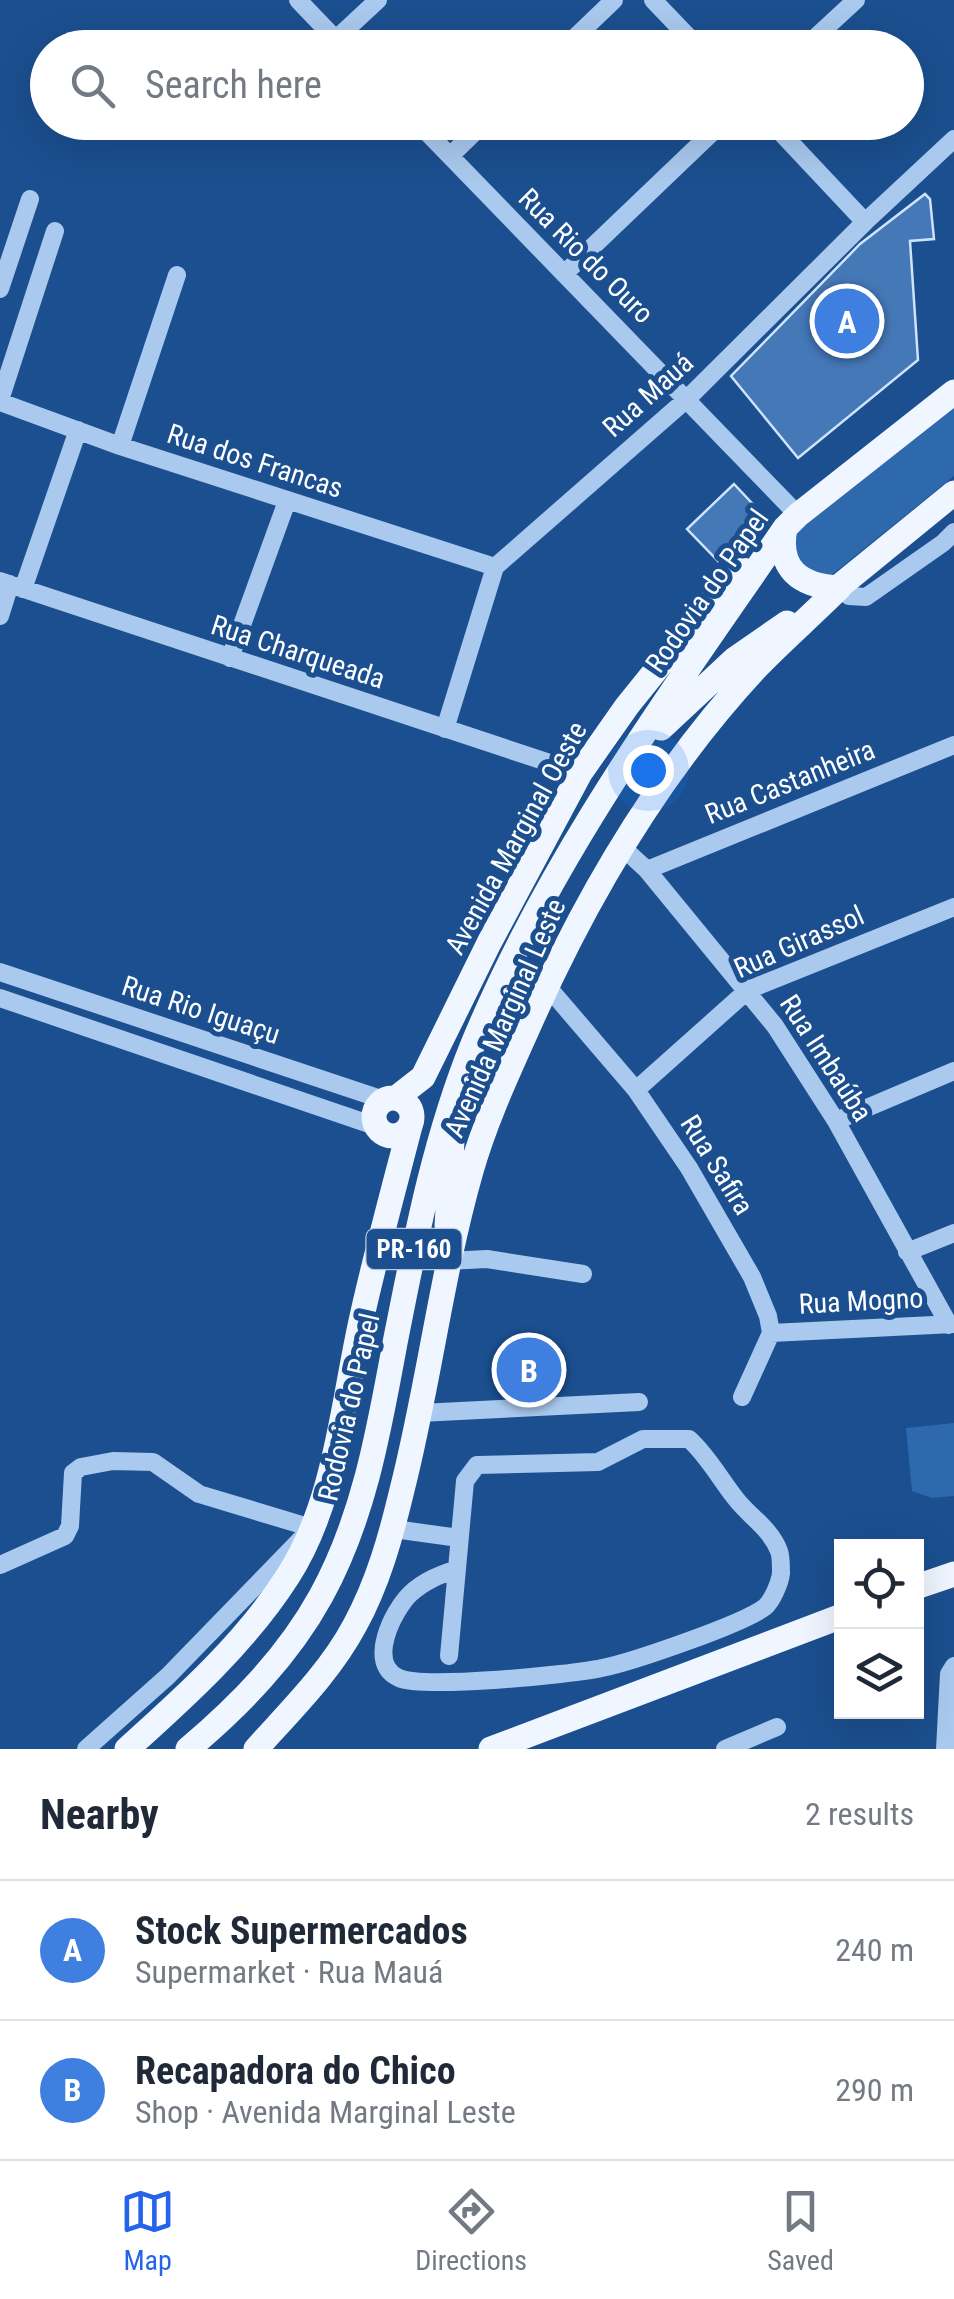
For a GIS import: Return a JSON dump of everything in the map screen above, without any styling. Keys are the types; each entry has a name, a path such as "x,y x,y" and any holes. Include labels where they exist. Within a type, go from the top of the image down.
{"main road":[{"name":"Rodovia do Papel","path":"188,1749 237,1705 280,1658 322,1594 342,1553 357,1514 375,1444 428,1181 457,1088 498,986 542,896 622,767 792,521 954,392"},
{"name":"Rodovia do Papel","path":"622,767 736,659 839,588 954,493"},
{"path":"792,521 782,547 789,567 810,584 839,588"},
{"name":"Avenida Marginal Oeste","path":"389,1208 376,1108 423,1077 488,943 580,773 627,706 714,598 792,521"},
{"name":"Avenida Marginal Leste","path":"256,1749 316,1682 354,1627 371,1592 394,1528 420,1414 447,1260 489,1116 547,986 621,846 684,754 757,668 839,588"},
{"path":"447,1260 447,1192 457,1088"},
{"path":"379,1130 401,1135 410,1126 410,1109 390,1099"},
{"name":"Avenida Marginal Oeste","path":"127,1749 183,1698 257,1620 288,1576 311,1529 338,1433 363,1311 410,1126"},
{"path":"491,1749 533,1742 834,1619"}],"street":[{"path":"298,0 327,30"},
{"path":"351,30 378,0"},
{"path":"583,30 614,0"},
{"path":"653,0 682,30"},
{"path":"824,30 856,0"},
{"name":"Rua Rio do Ouro","path":"434,140 688,398 792,521"},
{"path":"450,156 466,140"},
{"path":"564,274 704,140"},
{"path":"788,140 865,222"},
{"name":"Rua Mauá","path":"495,567 688,398 865,222 954,140"},
{"path":"0,289 30,199"},
{"path":"0,401 55,231"},
{"path":"120,446 176,275"},
{"name":"Rua dos Francas","path":"0,401 120,446 495,567"},
{"path":"0,616 78,430"},
{"path":"230,658 287,501"},
{"path":"839,588 849,596 866,597 954,532"},
{"path":"445,729 495,567"},
{"name":"Rua Charqueada","path":"11,585 580,773"},
{"name":"Rua Castanheira","path":"647,870 954,744"},
{"name":"Rua Imbaúba","path":"621,846 647,870 748,990 836,1121 907,1252 952,1325"},
{"name":"Rua Girassol","path":"636,1090 748,990 954,907"},
{"name":"Rua Rio Iguaçu","path":"0,972 390,1099"},
{"name":"Rua Safira","path":"547,986 636,1090 690,1168 761,1296 771,1333"},
{"name":"Rua Rio Iguaçu","path":"0,998 379,1130"},
{"path":"836,1121 954,1071"},
{"path":"907,1252 954,1233"},
{"path":"447,1260 505,1260 584,1274"},
{"name":"Rua Mogno","path":"771,1333 952,1325"},
{"path":"742,1397 771,1333"},
{"path":"420,1414 639,1402"},
{"path":"449,1656 465,1481 477,1465 598,1462 644,1439 690,1439 740,1504 763,1526 779,1551 781,1577 768,1605 745,1618 603,1668 474,1680 412,1682 394,1677 384,1667 382,1653 395,1615 409,1595 429,1579 456,1569"},
{"path":"0,1566 65,1536 70,1526 72,1473 81,1466 113,1461 152,1462 199,1494 311,1529 168,1676 86,1749"},
{"path":"394,1528 459,1538"},
{"path":"944,1749 950,1674 954,1666"},
{"path":"725,1749 777,1728"}],"shaded area":[{"path":"954,399 954,476 828,578 795,567 784,535"},
{"path":"954,1423 954,1496 932,1498 912,1491 906,1428"}],"building":[{"path":"925,194 930,199 934,239 910,241 918,360 798,458 731,376 860,244"},
{"path":"734,484 765,517 718,561 687,529"}],"place":[{"name":"Stock Supermercados","path":"847,321"},
{"name":"Recapadora do Chico","path":"529,1370"}]}
